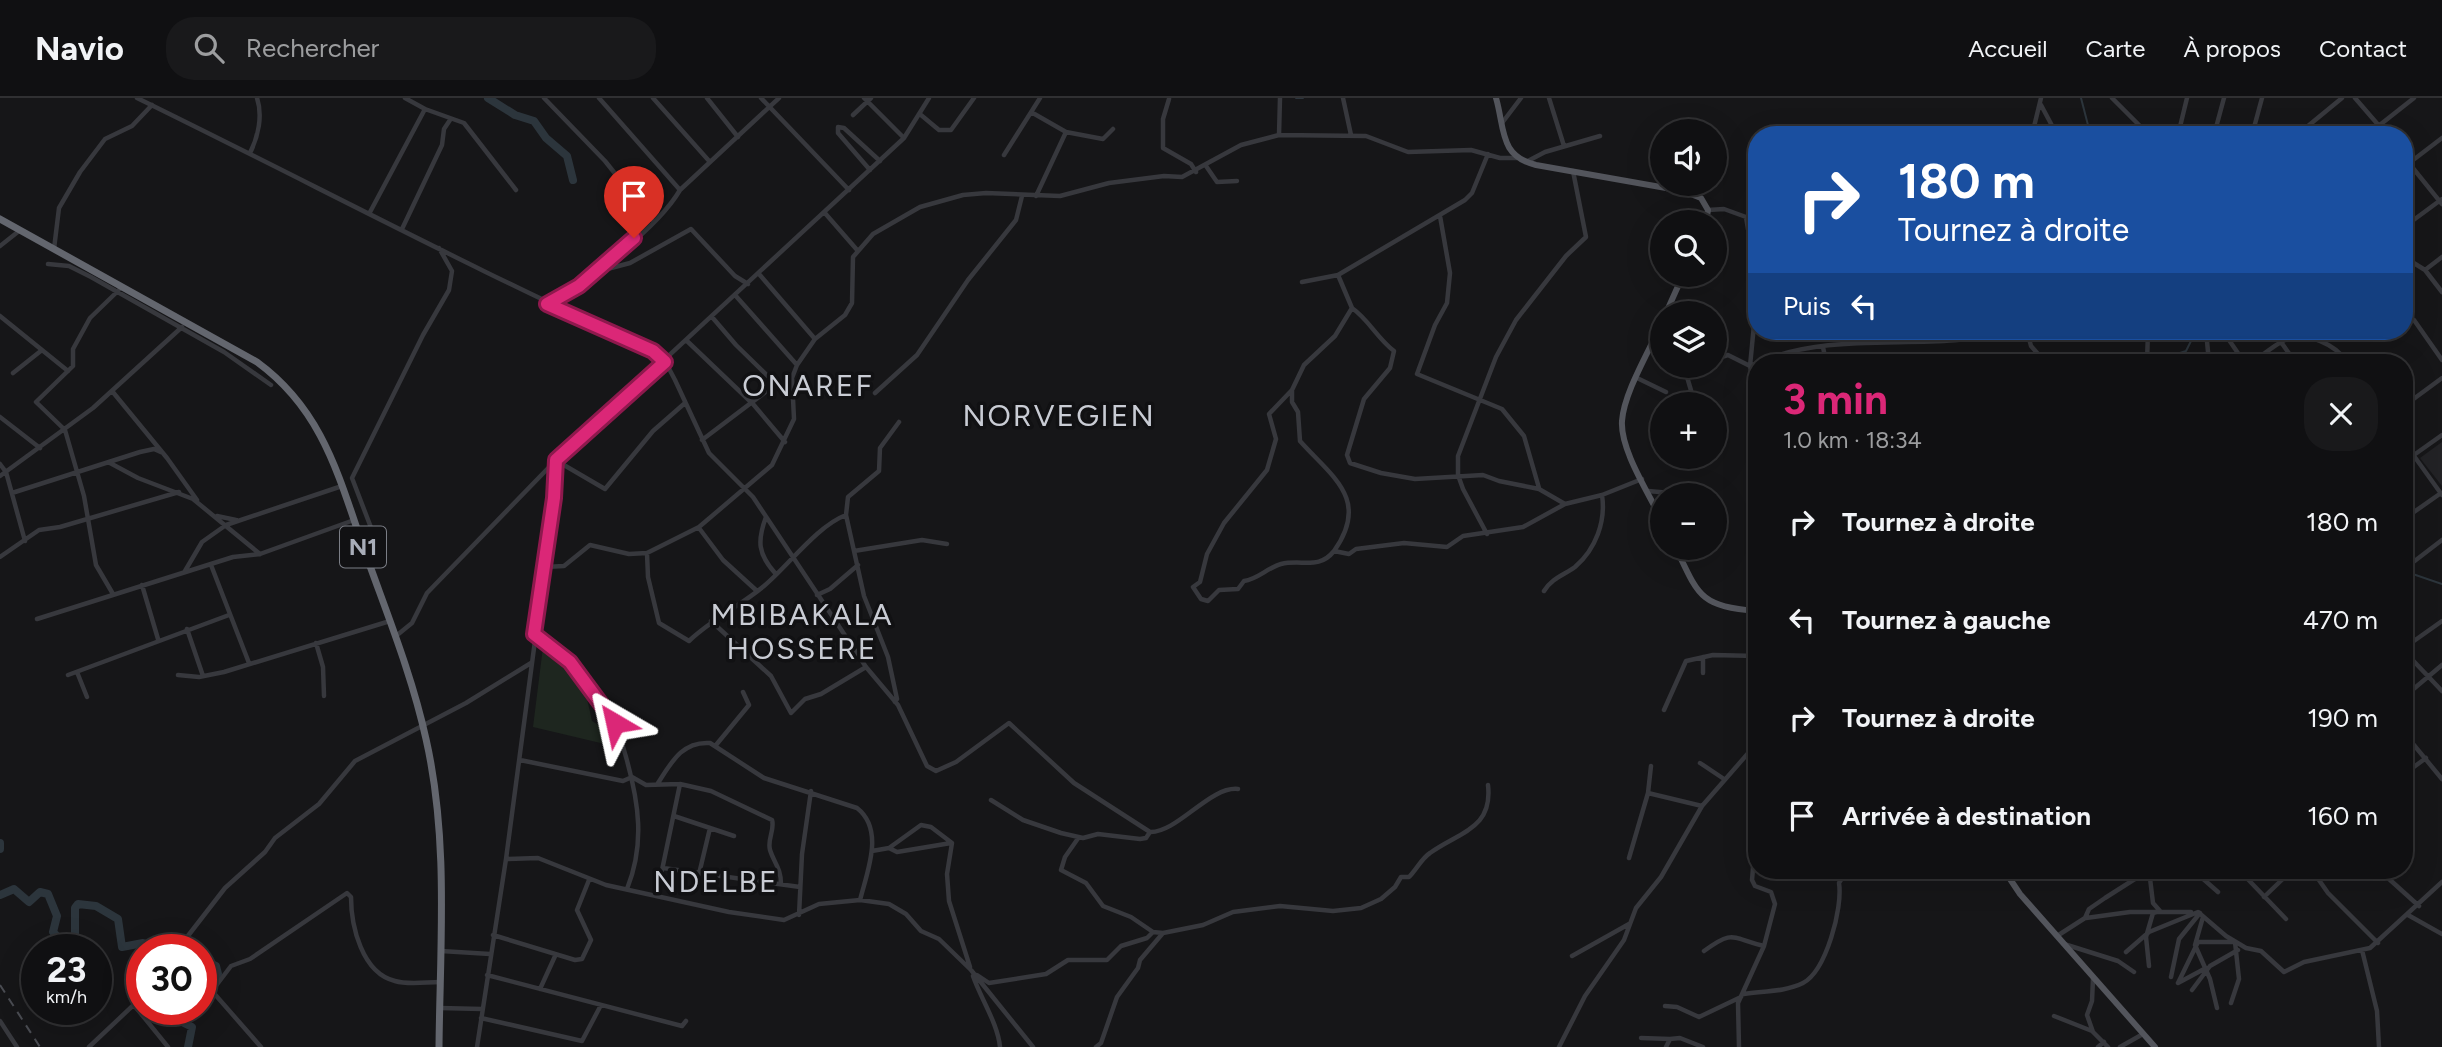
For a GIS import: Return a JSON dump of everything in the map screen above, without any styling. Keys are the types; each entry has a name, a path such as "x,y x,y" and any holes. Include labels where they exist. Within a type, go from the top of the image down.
{"highway":[{"name":"N1","path":"0,219 119,289 161,308 257,362 294,393 321,435 391,621 422,725 438,817 439,1047"}],"main road":[{"path":"1496,98 1509,150 1517,158 1525,162 1683,191 1701,198 1709,210"},
{"path":"1650,350 1622,422 1628,450 1650,495"},
{"path":"1681,560 1694,587 1703,598 1728,608 1748,610"},
{"path":"2010,879 2093,979 2155,1047"}],"street":[{"path":"137,98 438,246 547,304 653,351 665,362 709,453 745,489 765,514 791,558 866,667 895,702 930,769 936,771 956,762 1009,723 1091,796 1142,823 1150,831 1158,831 1227,790 1238,789"},
{"path":"250,153 258,135 260,111 257,98"},
{"path":"405,98 425,110 464,123 516,190"},
{"path":"544,98 605,161 653,221"},
{"path":"599,98 680,190"},
{"path":"653,98 710,162"},
{"path":"707,98 738,137"},
{"path":"761,98 849,190"},
{"path":"547,304 594,273 653,221 672,204 680,190 779,98"},
{"path":"395,636 412,623 434,586 556,460 880,161 921,115 929,98"},
{"path":"921,115 939,130 951,131 974,98"},
{"path":"1004,155 1040,98"},
{"path":"1279,135 1280,98"},
{"path":"1343,98 1351,135"},
{"path":"1502,123 1521,98"},
{"path":"1549,98 1564,146"},
{"path":"2112,98 2140,126"},
{"path":"2181,126 2187,98"},
{"path":"2216,126 2224,98"},
{"path":"2254,126 2262,98"},
{"path":"2308,126 2342,98"},
{"path":"2355,98 2380,125 2414,98"},
{"path":"853,115 867,99 902,137"},
{"path":"1169,99 1163,119 1163,148 1191,164 1196,172"},
{"path":"2034,126 2041,101"},
{"path":"2041,101 2053,126"},
{"path":"54,249 62,202 93,153 105,139 132,126 152,105"},
{"path":"369,214 425,110"},
{"path":"1031,112 1066,132 1103,139 1113,129"},
{"path":"402,229 442,145 444,129 450,120"},
{"path":"870,170 838,132 838,127 844,128 880,161"},
{"path":"1036,196 1066,132"},
{"path":"545,567 564,566 590,545 637,554 647,553 699,527 772,464 794,419 792,378 797,365 815,339 849,308 854,288 851,265 858,251 873,234 908,212 943,199 986,193 1060,196 1109,183 1164,176 1182,177 1206,166 1222,153 1279,135 1326,138 1366,136 1408,152 1471,150 1500,158 1517,158"},
{"path":"1525,162 1564,146 1600,136"},
{"path":"2413,160 2442,138"},
{"path":"862,158 868,152"},
{"path":"1302,282 1338,275 1440,216 1472,193 1489,154"},
{"path":"1206,166 1217,182 1237,181"},
{"path":"1487,534 1458,475 1458,456 1478,399 1516,320 1566,256 1586,237 1573,171"},
{"path":"2413,171 2441,201 2413,221"},
{"path":"875,393 917,355 941,317 1016,220 1022,196"},
{"path":"1727,210 1746,217 1748,229"},
{"path":"824,212 858,251"},
{"path":"1440,216 1450,273 1447,303 1435,325 1417,374 1502,410 1522,430 1539,489"},
{"path":"594,273 630,263 691,229 735,276 748,284"},
{"path":"0,246 20,230"},
{"path":"365,552 374,538 352,478 423,335 449,290 452,271 438,246"},
{"path":"2425,270 2442,257"},
{"path":"2413,263 2425,270 2442,292"},
{"path":"48,264 76,269 119,289 271,385"},
{"path":"759,274 815,339"},
{"path":"1338,275 1352,308 1366,317 1378,338 1394,351 1390,368 1364,399 1348,460 1381,473 1405,478 1483,475 1539,489 1565,505"},
{"path":"113,594 96,565 89,518 65,430 36,402 75,363 73,349 90,318 119,289"},
{"path":"735,295 797,365"},
{"path":"161,308 163,317"},
{"path":"1292,390 1292,402 1298,412 1300,441 1342,484 1348,504 1343,539 1327,561 1310,565 1281,564 1252,580 1244,581 1238,589 1219,590 1208,601 1195,594 1193,587 1200,582 1208,554 1224,523 1267,470 1276,439 1269,414 1292,390 1304,365 1335,336 1352,308"},
{"path":"0,316 68,371"},
{"path":"702,440 753,404 776,383 736,345 712,317"},
{"path":"2413,320 2442,360"},
{"path":"0,476 65,430 182,327"},
{"path":"1792,354 1823,346 1872,341 1960,340"},
{"path":"2264,354 2287,340"},
{"path":"2305,340 2324,343 2336,348 2341,354"},
{"path":"687,341 753,404 785,442"},
{"path":"2281,342 2289,354"},
{"path":"1823,346 1824,354"},
{"path":"13,373 42,350"},
{"path":"1727,355 1748,365"},
{"path":"1637,378 1666,392"},
{"path":"2413,399 2442,378"},
{"path":"112,391 163,453 201,506"},
{"path":"556,460 605,489 653,431 685,403"},
{"path":"0,417 40,448"},
{"path":"895,702 897,692 888,657 864,596 846,515 848,497 879,471 880,448 899,422"},
{"path":"2413,513 2441,494 2413,455 2442,435"},
{"path":"12,493 140,452 154,449 163,453"},
{"path":"477,1047 520,760 556,460"},
{"path":"110,463 138,478 179,492 213,515 260,554"},
{"path":"0,464 6,472 25,541"},
{"path":"1334,551 1349,554 1356,549 1404,543 1447,547 1458,538 1523,527 1565,505 1602,495 1642,479"},
{"path":"184,572 202,542 226,525 342,486"},
{"path":"0,557 38,530 179,492"},
{"path":"1544,591 1548,584 1576,566 1590,549 1605,514 1602,495"},
{"path":"765,514 759,548 764,561 775,573"},
{"path":"213,515 237,520"},
{"path":"647,553 646,562 656,612 663,627 686,641 757,591 791,558 846,515"},
{"path":"37,619 95,603 113,594 233,557 260,554 355,520"},
{"path":"699,527 723,561 757,591"},
{"path":"854,551 922,540 947,544"},
{"path":"2413,566 2442,540"},
{"path":"637,554 646,562"},
{"path":"211,565 249,663"},
{"path":"817,595 830,589 859,565"},
{"path":"142,585 159,639"},
{"path":"68,675 229,615"},
{"path":"178,675 203,676 391,621"},
{"path":"711,621 771,676 791,713 805,699 821,694 866,667"},
{"path":"2413,642 2442,621"},
{"path":"187,629 203,676"},
{"path":"534,634 570,662 612,717 632,777 640,840 627,889"},
{"path":"316,643 323,667 324,696"},
{"path":"1664,710 1686,661 1703,657 1748,656"},
{"path":"1703,657 1703,673"},
{"path":"2413,659 2442,691"},
{"path":"189,934 225,888 275,838 319,803 355,761 531,662"},
{"path":"2413,690 2442,664"},
{"path":"77,672 87,697"},
{"path":"716,745 750,705 743,692"},
{"path":"658,783 673,760 686,748 698,743 716,745 764,778 811,791 862,811 868,824 872,851 860,900"},
{"path":"2413,743 2442,779"},
{"path":"1559,1047 1585,996 1624,940 1636,908 1661,877 1702,806 1748,753"},
{"path":"2413,768 2426,758"},
{"path":"520,760 623,781 632,777"},
{"path":"1700,763 1724,779"},
{"path":"1629,858 1648,793 1651,766"},
{"path":"632,777 646,785 680,784 711,791 772,820 770,846 781,870 780,884"},
{"path":"657,894 680,784"},
{"path":"1079,837 1065,857 1061,870 1086,883 1103,906 1131,917 1153,932 1163,933 1203,925 1233,912 1280,906 1341,911 1361,908 1381,899 1395,887 1401,877 1409,877 1427,854 1477,825 1490,804 1488,785"},
{"path":"799,915 811,791"},
{"path":"1648,793 1702,806"},
{"path":"991,800 1023,820 1079,837 1087,838 1098,834 1140,839 1146,838 1150,831"},
{"path":"674,816 734,836"},
{"path":"872,851 889,848 921,825 931,827 952,843"},
{"path":"699,874 710,828"},
{"path":"889,848 897,852 952,843"},
{"path":"952,843 947,874 948,901 985,1009 999,1031 1000,1047"},
{"path":"506,859 543,859 589,880 770,918 788,920 819,904 882,901 897,907 921,931 939,939 971,971 1033,1047"},
{"path":"663,868 800,887"},
{"path":"1739,1047 1738,1003 1764,946 1774,904 1771,892 1755,886 1752,879"},
{"path":"1665,1006 1678,1007 1699,1017 1742,996 1790,988 1813,975 1820,964 1836,920 1841,900 1839,883 1841,879"},
{"path":"2085,918 2089,909 2134,879"},
{"path":"2149,879 2153,903 2160,911"},
{"path":"2203,879 2218,892"},
{"path":"2248,879 2286,919"},
{"path":"2264,897 2283,879"},
{"path":"2318,879 2328,893 2378,943"},
{"path":"2389,879 2418,906"},
{"path":"493,936 579,960 588,951 591,936 579,919 577,910 589,880"},
{"path":"2057,936 2085,918 2160,911 2199,914 2246,948 2261,951 2284,972 2304,962 2362,950 2378,943 2442,882"},
{"path":"261,1047 212,991 231,966 250,959 347,893 351,897 355,929 372,965 394,981 440,982"},
{"path":"2148,966 2146,937 2153,913 2160,911"},
{"path":"2126,952 2149,932 2199,914"},
{"path":"2199,914 2195,945 2178,983 2246,948"},
{"path":"2171,977 2179,939 2199,914"},
{"path":"2408,915 2442,934"},
{"path":"1573,956 1629,924"},
{"path":"971,971 989,983 1046,974 1068,960 1107,960 1121,946 1147,938 1153,932"},
{"path":"1096,1047 1101,1043 1117,997 1138,968 1140,960 1163,933"},
{"path":"1704,951 1725,936 1733,935 1764,946"},
{"path":"2195,945 2202,941 2235,942 2239,979 2231,1003"},
{"path":"2063,943 2118,961 2134,972"},
{"path":"2195,945 2207,969 2217,1008"},
{"path":"2362,950 2377,1011 2379,1047"},
{"path":"440,951 490,954"},
{"path":"540,989 556,954"},
{"path":"2192,990 2207,969"},
{"path":"487,975 682,1026 686,1021"},
{"path":"2093,979 2092,1001 2087,1015 2093,1032"},
{"path":"481,1018 582,1041 601,1005"},
{"path":"440,1008 482,1009"},
{"path":"89,1047 126,1012"},
{"path":"2054,1016 2093,1032 2108,1047"},
{"path":"0,1021 17,1047"},
{"path":"150,1025 168,1047"},
{"path":"2120,1047 2144,1034"},
{"path":"1641,1038 1680,1038 1703,1047"},
{"path":"1666,1047 1670,1039"},
{"path":"2098,1047 2104,1042"}],"shaded area":[{"path":"2442,442 2442,486 2420,458"},
{"path":"543,647 564,661 578,677 592,721 614,735 609,745 533,727"}],"waterway":[{"path":"488,98 515,115 534,121 546,138 567,156 573,180"},
{"path":"1296,98 1303,98"},
{"path":"2081,98 2090,126"},
{"path":"2179,354 2186,351 2192,340"},
{"path":"2413,574 2442,584"},
{"path":"0,843 0,849"},
{"path":"0,895 14,889 29,902 40,892 48,894 57,916 53,932 66,945 70,945 75,936 75,908 78,904 96,906 118,919 122,947 126,946"},
{"path":"217,970 217,975"},
{"path":"188,1025 192,1027 188,1047"}],"railway":[{"path":"0,985 40,1047"}],"district":[{"name":"ONAREF","path":"808,386"},
{"name":"NORVEGIEN","path":"1059,416"},
{"name":"MBIBAKALA HOSSERE","path":"802,632"},
{"name":"NDELBE","path":"716,882"}],"route":[{"path":"615,723 577,669 534,634 557,475 556,460 665,362 653,351 547,304 579,286 634,238"}]}
